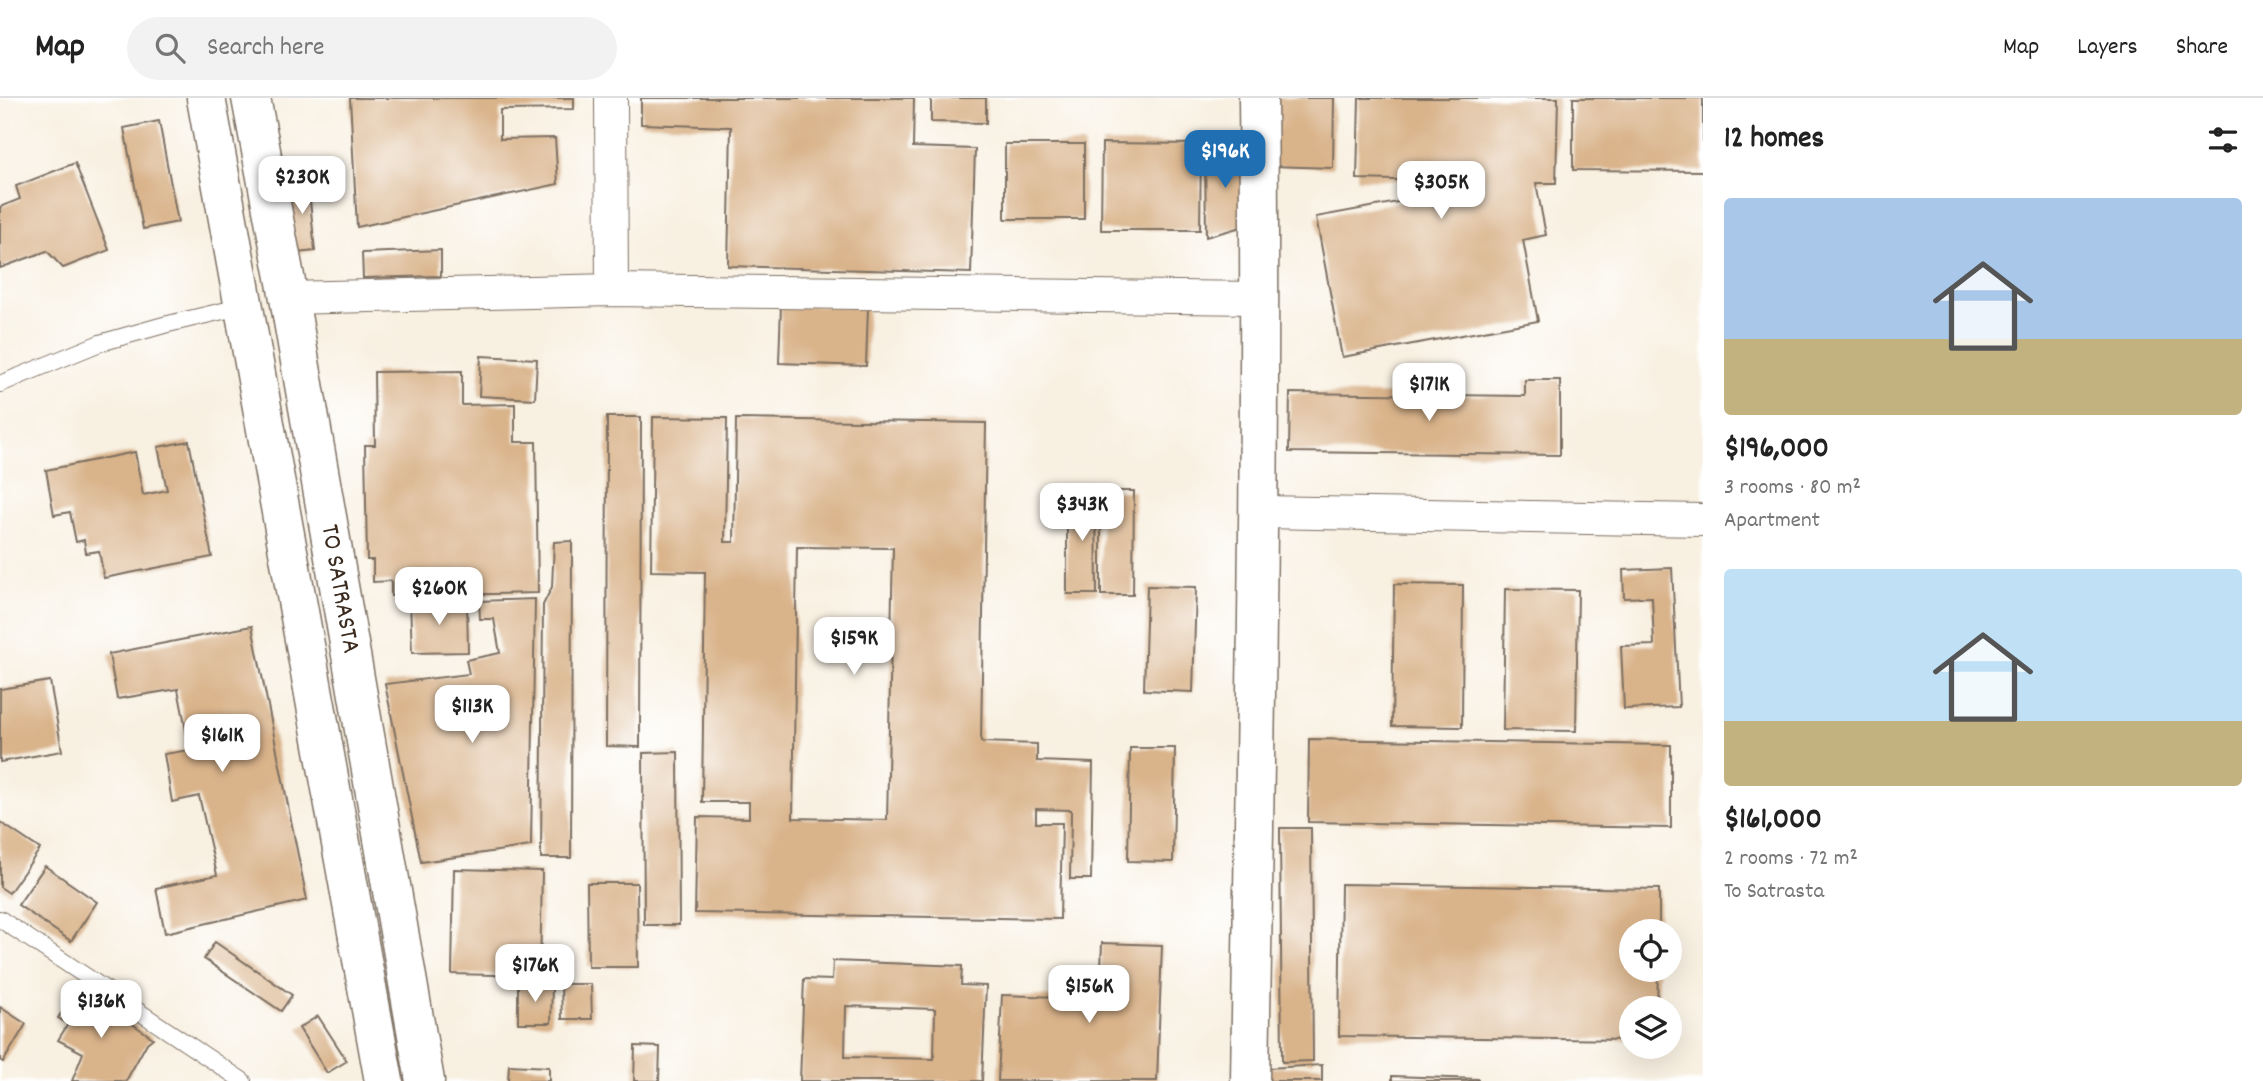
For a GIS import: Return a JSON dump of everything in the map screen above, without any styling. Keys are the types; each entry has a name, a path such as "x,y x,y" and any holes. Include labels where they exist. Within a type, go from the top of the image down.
{"street":[{"path":"206,98 384,1081"},
{"name":"TO SATRASTA","path":"251,98 289,298 425,1081"},
{"path":"611,98 612,290"},
{"path":"1250,1081 1259,512 1258,98"},
{"path":"244,306 289,298 612,290 1260,298"},
{"path":"1259,512 1703,520"}],"lane":[{"path":"0,384 100,343 244,306"},
{"path":"0,919 243,1081"}],"building":[{"path":"350,98 574,98 574,109 500,110 500,139 555,138 558,184 357,227"},
{"path":"641,98 914,98 913,147 975,149 971,273 728,266 731,127 641,124"},
{"path":"931,98 986,98 986,123 931,122"},
{"path":"1273,98 1334,98 1333,168 1272,166"},
{"path":"1359,98 1558,98 1556,183 1536,183 1546,235 1523,240 1538,321 1342,357 1316,217 1436,195 1433,181 1357,179"},
{"path":"1573,98 1703,98 1703,171 1573,170"},
{"path":"159,121 178,222 143,229 124,128"},
{"path":"1102,143 1201,144 1200,230 1101,230"},
{"path":"1005,144 1084,144 1084,219 1005,219"},
{"path":"1245,149 1245,226 1206,237 1205,150"},
{"path":"75,163 109,250 63,268 47,251 0,268 0,207 20,199 16,186"},
{"path":"308,180 315,251 296,253 289,182"},
{"path":"441,250 441,276 363,278 362,253"},
{"path":"781,305 868,307 866,366 779,363"},
{"path":"481,356 537,359 535,399 479,396"},
{"path":"462,371 462,405 515,404 515,442 536,442 538,593 391,596 391,581 373,582 373,560 367,560 365,445 375,445 374,372"},
{"path":"1525,380 1560,380 1560,455 1289,452 1290,393 1525,396"},
{"path":"607,417 641,417 640,747 606,746"},
{"path":"653,417 727,418 725,542 734,542 736,419 986,423 981,742 1037,744 1037,761 1093,763 1091,879 1070,879 1071,810 1036,809 1036,823 1062,823 1060,919 695,913 697,817 749,818 749,802 702,802 705,572 651,571","holes":["797,547 893,548 887,820 793,818"]},
{"path":"189,441 212,557 104,578 99,551 86,553 84,540 76,542 70,512 54,515 46,470 135,452 143,495 167,490 158,447"},
{"path":"1067,491 1096,491 1097,594 1067,594"},
{"path":"1101,491 1134,491 1133,595 1101,595"},
{"path":"572,541 571,858 541,858 543,605 552,587 554,542"},
{"path":"1672,568 1679,707 1624,709 1621,646 1654,645 1652,597 1624,598 1623,570"},
{"path":"1394,584 1463,585 1462,727 1392,726"},
{"path":"1147,586 1196,587 1193,692 1144,690"},
{"path":"1505,589 1578,590 1576,731 1503,730"},
{"path":"535,599 531,846 421,862 385,684 469,674 466,660 500,653 494,619 480,619 479,601"},
{"path":"467,601 468,652 412,653 410,602"},
{"path":"252,626 307,900 165,933 156,888 217,875 199,796 172,802 164,754 190,750 178,689 117,699 109,654"},
{"path":"50,681 62,751 0,762 0,689"},
{"path":"1309,739 1671,745 1671,828 1308,822"},
{"path":"1130,748 1175,748 1173,862 1128,861"},
{"path":"678,752 679,925 644,925 643,753"},
{"path":"0,822 40,849 9,893 0,887"},
{"path":"1280,828 1311,828 1313,1061 1282,1062"},
{"path":"45,866 97,902 71,941 18,905"},
{"path":"454,869 542,871 540,976 452,974"},
{"path":"587,883 637,883 638,967 588,967"},
{"path":"1341,884 1659,889 1659,919 1619,919 1619,982 1658,982 1657,996 1619,996 1619,1040 1339,1036"},
{"path":"215,942 292,995 281,1011 204,959"},
{"path":"1102,943 1162,945 1157,1081 998,1081 1002,995 1087,998 1088,969 1101,969"},
{"path":"833,961 962,966 961,985 986,986 982,1081 800,1081 804,979 832,980","holes":["846,1006 935,1009 934,1059 845,1057"]},
{"path":"518,984 552,985 551,1023 518,1023"},
{"path":"561,984 591,984 592,1019 562,1019"},
{"path":"78,987 153,1038 147,1043 126,1081 72,1081 83,1053 58,1040 68,1024 58,1018"},
{"path":"0,1007 26,1024 3,1062 0,1060"},
{"path":"318,1016 347,1061 327,1073 299,1028"},
{"path":"635,1046 660,1047 659,1081 634,1081"},
{"path":"509,1065 549,1067 549,1081 508,1081"},
{"path":"1322,1065 1322,1081 1268,1081 1268,1068"},
{"path":"1392,1076 1478,1079 1478,1081 1392,1081"}]}
